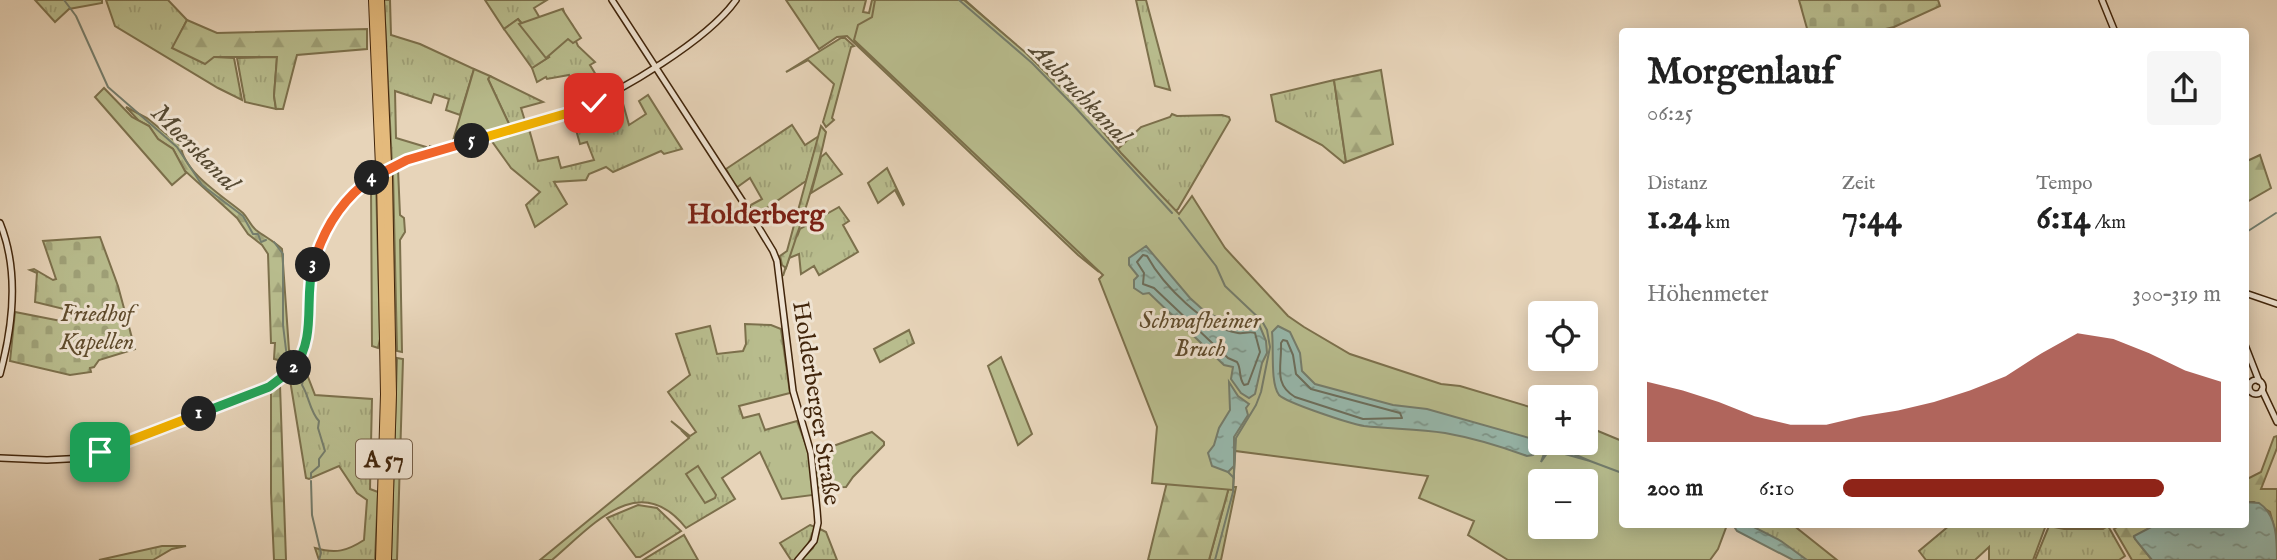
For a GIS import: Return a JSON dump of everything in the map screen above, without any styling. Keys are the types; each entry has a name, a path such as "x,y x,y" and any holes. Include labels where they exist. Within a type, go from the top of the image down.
{"highway":[{"name":"A 57","path":"373,0 384,166"},
{"name":"A 57","path":"380,0 388,347 387,560"},
{"name":"A 57","path":"380,560 388,359"}],"street":[{"name":"Holderberger Straße","path":"612,0 745,205 777,261 792,383 811,453 817,510 814,541 799,560"},
{"path":"0,458 86,458 269,387 288,374 299,361 308,338 310,286 317,252 331,220 366,182 407,160 575,111 618,90 710,28 736,0"},
{"path":"2102,0 2113,28"},
{"path":"0,223 8,249 11,287 8,334 0,374"},
{"path":"2249,295 2277,303"},
{"path":"2249,356 2255,381 2249,390 2252,393 2260,392"},
{"path":"2255,381 2262,384 2260,392"},
{"path":"2260,392 2277,422"}],"green space":[{"path":"35,0 102,0 102,3 69,9 55,22"},
{"path":"106,0 168,0 187,20 173,48 214,57 234,58 242,100 115,26"},
{"path":"384,0 390,0 391,35 420,44 474,69 460,115 446,110 449,99 434,94 431,103 395,91 396,138 430,150 392,164"},
{"path":"485,0 547,0 534,8 541,20 563,9 564,12 526,28 518,19 504,29"},
{"path":"786,0 866,0 863,12 869,13 872,0 877,0 873,19 858,28 855,41 1099,272 847,36 837,37 819,49"},
{"name":"Schwafheimer Bruch","path":"875,0 964,0 1026,53 1091,117 1179,214 1192,196 1225,248 1288,316 1350,354 1441,384 1460,386 1528,406 1528,455 1598,455 1598,431 1619,440 1619,528 1726,528 1718,549 1710,560 1508,560 1468,535 1474,521 1419,498 1428,476 1235,451 1233,490 1152,483 1157,427 1099,279 1103,275 854,40 858,25 872,17"},
{"path":"955,0 965,0 1034,61 1089,113 1118,149 1141,127 1172,114 1229,117 1230,120 1178,209 1170,216"},
{"path":"1136,0 1146,0 1170,90 1155,86"},
{"path":"1799,0 1938,0 1940,6 1890,28 1807,28"},
{"path":"562,9 581,38 573,43 568,39 546,58 519,24"},
{"path":"518,19 549,57 532,68 504,29"},
{"path":"187,20 217,33 367,29 367,49 297,55 283,109 276,109 274,96 277,57 214,57 205,64 172,48"},
{"path":"570,22 578,46 595,62 590,65 607,93 581,105 569,75 546,77 537,82 532,68 549,57 528,30"},
{"path":"841,38 854,46 851,47 832,118 834,120 826,127 823,122 834,84 808,60 786,72"},
{"path":"277,57 274,96 276,109 245,102 237,58"},
{"path":"474,69 490,76 488,79 510,126 452,144"},
{"path":"1381,70 1393,144 1346,162 1334,80"},
{"path":"490,76 543,102 521,108 525,121 544,118 436,149 429,146 436,148 510,126 488,79"},
{"path":"1334,80 1346,162 1344,163 1322,145 1276,121 1271,95"},
{"path":"104,88 132,117 149,126 158,139 173,149 186,173 172,185 95,97"},
{"path":"620,93 629,125 646,114 639,101 648,95 682,149 664,154 661,151 613,172 606,167 589,174 586,180 554,182 567,204 535,227 526,205 540,192 511,168 491,140 529,129 538,161 558,157 561,168 594,160 587,142 580,144 573,119 565,121 564,118"},
{"path":"126,107 147,118 181,146 183,156 196,174 243,213 256,230 282,249 289,350 296,357 282,372 283,366 274,359 275,343 271,343 268,254 262,245 248,234 237,218 184,170 173,149 158,139 149,126 139,121"},
{"path":"792,125 805,145 819,136 806,181 755,216 749,206 762,199 750,178 736,188 726,169"},
{"path":"821,126 826,132 822,149 786,268 782,265 780,256 787,251"},
{"path":"826,153 842,174 811,193 821,157"},
{"path":"2260,155 2271,188 2249,201 2249,160"},
{"path":"887,168 903,205 895,190 878,203 868,183"},
{"path":"398,169 400,215 404,218 405,232 400,240 402,352 397,351 393,172"},
{"path":"376,181 380,339 378,348 372,346 371,185"},
{"path":"839,207 849,221 843,225 858,252 819,275 814,266 801,274 799,254 789,258 783,276 797,228 798,234 800,229"},
{"name":"Friedhof Kapellen","path":"100,237 118,286 135,349 99,360 90,368 91,372 70,375 10,361 15,312 66,322 64,309 35,302 37,273 30,270 34,269 53,280 56,279 43,241"},
{"path":"745,324 771,325 781,329 790,393 739,406 743,418 759,414 765,430 797,421 810,456 813,495 782,499 760,452 722,478 735,499 686,528 668,511 651,503 634,503 600,519 552,560 540,560 689,438 681,430 690,437 671,421 690,436 696,432 668,392 690,375 676,334 710,326 717,354 743,351 746,344"},
{"path":"909,330 914,343 880,362 874,349"},
{"path":"1001,357 1032,434 1018,445 988,366"},
{"path":"397,358 403,359 397,560 391,560"},
{"path":"303,364 315,395 372,399 370,489 378,492 375,560 319,560 315,548 341,550 364,540 367,500 357,493 339,466 306,478 290,380"},
{"path":"280,385 286,560 274,560 271,392"},
{"path":"872,432 884,445 846,487 817,488 814,453"},
{"path":"2277,436 2277,448 2261,489 2277,489 2277,538 2270,512 2254,502 2249,502 2249,478 2261,472 2274,437"},
{"path":"698,466 716,495 705,503 686,474"},
{"path":"1167,482 1229,487 1209,560 1148,560"},
{"path":"1229,487 1236,487 1221,560 1209,560"},
{"path":"638,505 657,508 681,531 636,557 607,518"},
{"path":"810,525 815,527 807,547 795,560 791,560 780,543"},
{"path":"1741,528 1797,528 1837,560 1801,560"},
{"path":"1946,528 2045,528 2033,560 1989,560 1989,547 1975,560 1926,560 1919,551"},
{"path":"2048,528 2109,528 2125,556 2119,560 2035,560"},
{"path":"2150,528 2134,537 2152,560 2132,560 2114,529"},
{"path":"820,529 826,532 837,560 801,560 813,548"},
{"path":"684,535 698,560 643,560"},
{"path":"162,546 186,546 172,549 153,560 99,560"}],"water":[{"path":"1146,246 1201,308 1240,326 1259,324 1266,341 1267,353 1255,394 1249,398 1241,393 1231,379 1233,367 1224,365 1149,293 1143,294 1134,288 1134,280 1138,276 1129,265 1129,258"},
{"path":"1278,326 1290,332 1300,353 1302,371 1315,384 1393,405 1427,409 1528,438 1528,455 1533,455 1527,456 1445,433 1357,424 1284,399 1276,390 1274,382 1272,332"},
{"path":"1229,382 1238,396 1249,404 1246,408 1248,415 1234,437 1234,466 1228,472 1212,466 1208,453 1230,410"},
{"path":"2249,502 2259,503 2273,521 2277,560 2152,560 2134,536 2149,528 2249,528"},
{"path":"1735,528 1756,528 1781,541 1807,560 1793,560"}],"waterway":[{"name":"Moerskanal","path":"64,0 76,16 108,87 177,147 202,185 243,216 261,242 266,240"},
{"name":"Aubruchkanal","path":"959,0 1032,63 1172,213"},
{"path":"2249,230 2276,213"},
{"name":"Aubruchkanal","path":"1179,218 1216,266 1225,286 1262,321 1267,330 1270,347 1261,392 1236,438 1233,492 1215,560"},
{"name":"Moerskanal","path":"274,242 283,254 283,325 287,358 292,362"},
{"name":"Moerskanal","path":"303,371 302,385 319,421 318,428 325,451 319,459 319,466 311,473 311,478"},
{"path":"1590,461 1619,472"},
{"path":"1228,472 1234,478"},
{"name":"Moerskanal","path":"311,481 312,515 321,553 319,560"}],"district":[{"name":"Holderberg","path":"756,213"}],"route":[{"path":"100,452 269,387 294,368 308,338 311,275 323,237 342,205 377,174 407,160 575,111 594,103"}]}
